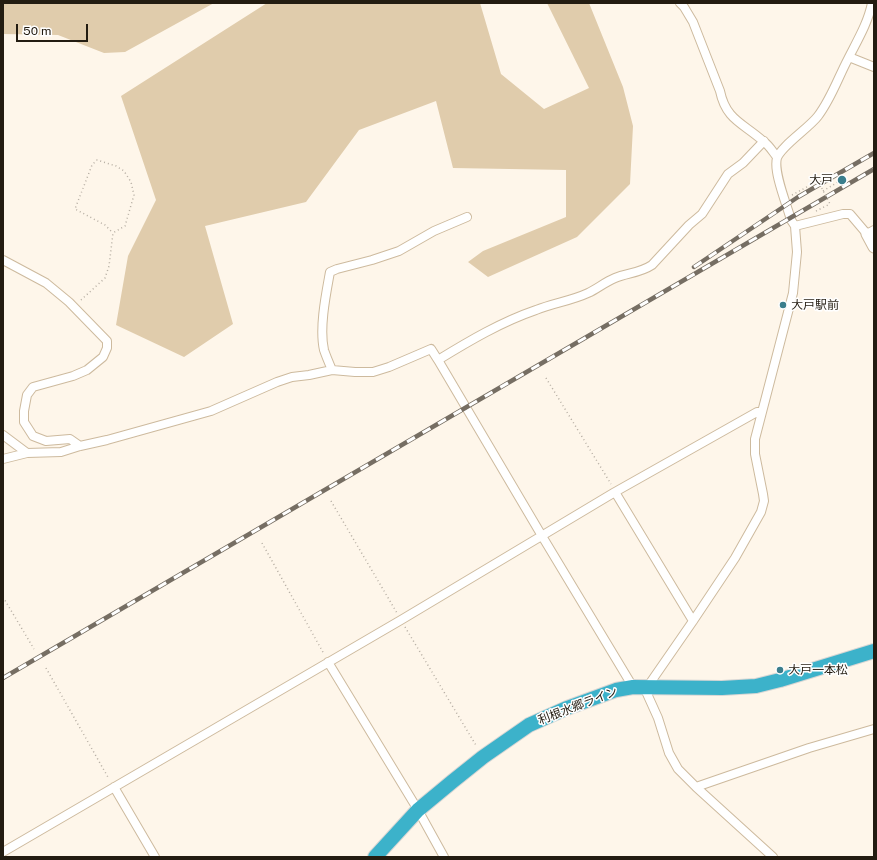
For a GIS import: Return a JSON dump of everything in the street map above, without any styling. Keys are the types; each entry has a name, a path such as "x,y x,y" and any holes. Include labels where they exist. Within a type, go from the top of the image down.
{"highway":[{"name":"利根水郷ライン","path":"375,857 418,810 453,780 529,725 546,717 616,690 642,687 722,688 756,686 874,651"}],"main road":[{"path":"871,232 874,246"}],"street":[{"path":"642,687 693,621 735,558 761,512 764,501 755,454 755,439 793,293 797,266 795,226 791,220 779,180 777,157 764,141 733,118 722,101 720,91 693,22 680,3"},
{"path":"777,157 810,126 826,104 867,20 872,3"},
{"path":"849,57 874,67"},
{"path":"438,360 509,320 536,309 588,294 615,278 645,269 652,265 689,225 702,214 728,174 743,163 764,141"},
{"path":"795,226 843,214 850,214 871,232"},
{"path":"332,370 324,350 323,338 324,310 330,272 399,251 434,231 468,217"},
{"path":"3,260 46,283 73,307 107,341 107,348 104,357 87,370 73,376 33,387 26,395 24,422 33,436 46,441 70,439 80,446"},
{"path":"3,459 27,453 61,452 211,411 292,377 332,370 372,372 389,367 431,349 542,536 642,687 658,718 669,753 678,769 773,857"},
{"path":"3,852 401,620 615,492 757,412 761,412"},
{"path":"3,436 27,453"},
{"path":"615,492 693,621"},
{"path":"328,662 418,810 444,857"},
{"path":"696,787 810,748 874,729"},
{"path":"114,787 155,857"}],"path":[{"path":"97,160 124,170 131,182 134,195 125,226 113,233 104,225 75,210 92,165 97,160"},
{"path":"785,199 818,181 830,204 812,213"},
{"path":"824,191 838,182"},
{"path":"73,307 105,278 109,266 113,233"},
{"path":"546,378 615,492"},
{"path":"331,501 483,758"},
{"path":"262,543 328,662"},
{"path":"3,597 34,649"},
{"path":"46,668 114,787"}],"shaded area":[{"path":"3,3 214,3 125,52 104,53 58,35 3,34"},
{"path":"267,3 480,3 501,74 544,109 589,88 547,3 589,3 623,87 633,126 630,184 577,237 488,277 468,262 483,251 566,217 566,170 453,168 436,101 359,130 306,202 205,226 233,324 184,357 116,325 128,256 156,200 121,96"}],"railway":[{"path":"694,267 798,197 874,153"},
{"path":"3,678 874,169"}],"place":[{"name":"大戸","path":"842,180"},
{"name":"大戸駅前","path":"783,305"},
{"name":"大戸一本松","path":"780,670"}]}
